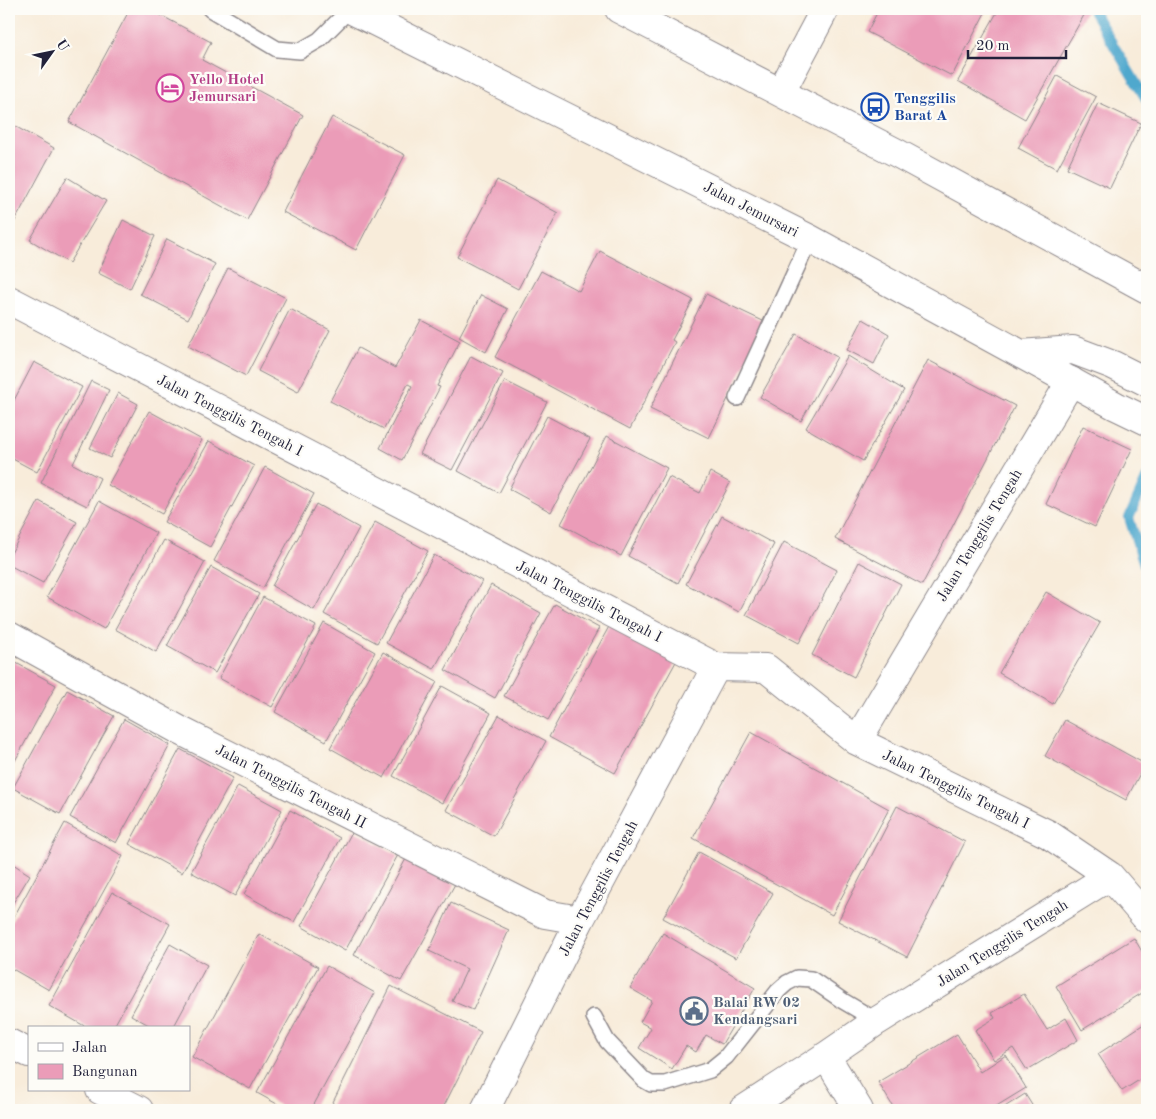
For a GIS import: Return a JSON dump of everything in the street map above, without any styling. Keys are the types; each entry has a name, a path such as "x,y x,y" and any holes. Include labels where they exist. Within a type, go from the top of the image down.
{"street":[{"name":"Jalan Jemursari","path":"350,9 810,239 1116,406 1147,421"},
{"path":"619,9 906,157 1147,289"},
{"path":"782,92 825,9"},
{"name":"Jalan Tenggilis Tengah I","path":"9,300 716,668 766,668 857,741 1048,834 1110,876 1147,919"},
{"path":"1022,354 1073,350 1114,365 1140,378"},
{"name":"Jalan Tenggilis Tengah","path":"857,741 1071,380"},
{"name":"Jalan Tenggilis Tengah II","path":"9,636 181,731 545,914 580,920"},
{"name":"Jalan Tenggilis Tengah","path":"485,1110 580,920 716,668"},
{"name":"Jalan Tenggilis Tengah","path":"743,1110 877,1021 1110,876"},
{"path":"9,1043 28,1052"},
{"path":"826,1056 859,1110"},
{"path":"104,1092 139,1110"}],"lane":[{"path":"210,9 277,49 300,50 319,40 350,9"},
{"path":"736,398 810,239"},
{"path":"594,1017 607,1042 644,1080 651,1084 665,1084 710,1070 726,1057 778,991 787,983 797,978 811,979 843,1002 877,1021"}],"building":[{"name":"Yello Hotel Jemursari","path":"130,9 149,9 211,42 202,60 303,115 247,220 69,122"},
{"path":"879,9 987,9 952,76 867,32"},
{"path":"999,9 1087,10 1025,119 958,81"},
{"path":"1057,76 1096,97 1057,169 1018,148"},
{"path":"1098,103 1141,123 1110,188 1067,168"},
{"path":"332,117 405,155 356,250 283,212"},
{"path":"11,124 54,148 9,232 9,128"},
{"path":"67,177 106,201 69,263 30,240"},
{"path":"497,180 558,213 518,289 457,257"},
{"path":"123,220 155,236 130,289 98,273"},
{"path":"167,239 215,264 188,319 140,294"},
{"path":"600,251 693,300 672,340 675,342 630,429 495,357 541,271 579,291"},
{"path":"228,268 286,298 246,376 188,346"},
{"path":"706,294 765,322 709,438 650,409"},
{"path":"481,295 508,309 486,352 459,337"},
{"path":"290,309 330,330 298,392 258,371"},
{"path":"863,319 889,334 874,364 847,350"},
{"path":"421,320 460,341 437,386 440,387 402,460 380,448 412,386 408,384 384,429 330,401 358,348 395,368"},
{"path":"796,334 837,357 801,421 760,397"},
{"path":"471,356 503,373 452,470 420,454"},
{"path":"848,356 904,390 863,461 806,428"},
{"path":"928,360 1015,406 922,585 835,539"},
{"path":"34,362 82,387 37,472 9,457 9,410"},
{"path":"91,381 109,390 73,464 100,478 87,506 41,483"},
{"path":"505,381 547,402 499,493 458,471"},
{"path":"118,393 138,404 110,458 90,448"},
{"path":"149,411 202,440 162,514 108,485"},
{"path":"547,416 590,439 551,512 509,489"},
{"path":"1083,426 1132,449 1095,527 1046,504"},
{"path":"607,436 667,468 621,556 561,524"},
{"path":"209,441 254,466 210,547 164,522"},
{"path":"265,467 314,494 263,588 214,561"},
{"path":"710,472 730,483 678,583 628,556 669,477 700,493"},
{"path":"39,501 77,522 43,583 9,565 9,557"},
{"path":"99,501 156,533 104,629 47,597"},
{"path":"316,504 359,528 314,610 272,586"},
{"path":"722,516 774,544 739,612 686,584"},
{"path":"375,522 428,551 377,643 324,614"},
{"path":"164,540 205,562 156,652 115,629"},
{"path":"784,542 837,570 799,643 746,615"},
{"path":"434,555 482,581 434,669 386,643"},
{"path":"859,562 901,584 854,677 812,655"},
{"path":"211,567 259,594 215,673 167,646"},
{"path":"491,585 541,613 495,698 445,670"},
{"path":"1046,592 1100,623 1053,704 999,673"},
{"path":"263,597 316,626 272,707 219,678"},
{"path":"555,604 599,628 548,720 504,696"},
{"path":"612,621 678,658 615,773 549,737"},
{"path":"324,623 375,652 326,741 275,712"},
{"path":"383,652 437,682 384,778 330,748"},
{"path":"9,659 56,685 9,772"},
{"path":"442,686 491,713 442,803 393,776"},
{"path":"67,690 114,716 60,814 13,788"},
{"path":"499,715 546,741 494,836 446,810"},
{"path":"124,719 170,745 116,843 70,817"},
{"path":"1065,720 1145,764 1126,800 1045,756"},
{"path":"751,732 889,809 832,915 693,838"},
{"path":"180,749 233,778 182,873 129,844"},
{"path":"238,786 282,810 235,896 191,872"},
{"path":"897,806 965,842 907,957 838,921"},
{"path":"290,810 340,838 294,922 244,894"},
{"path":"65,823 123,856 49,990 9,967 9,926"},
{"path":"353,830 398,855 345,951 301,926"},
{"path":"9,843 13,846 9,854"},
{"path":"699,852 773,893 736,958 663,918"},
{"path":"407,857 455,884 401,981 354,955"},
{"path":"10,862 30,875 9,908 9,865"},
{"path":"112,892 170,924 114,1026 84,1026 49,1006"},
{"path":"451,903 509,930 473,1010 452,1001 467,969 429,951"},
{"name":"Balai RW 02 Kendangsari","path":"663,933 755,988 722,1044 706,1035 696,1052 686,1046 672,1069 639,1048 651,1028 640,1022 652,1001 630,988"},
{"path":"259,934 318,967 250,1089 192,1057"},
{"path":"1134,938 1147,960 1147,990 1082,1030 1056,986"},
{"path":"170,944 207,965 174,1026 150,1026 131,1015"},
{"path":"327,966 375,993 311,1110 288,1110 257,1093"},
{"path":"391,986 481,1032 442,1110 329,1110"},
{"path":"1024,994 1047,1030 1066,1018 1078,1040 1027,1070 1013,1048 994,1060 975,1030 995,1018 992,1013"},
{"path":"1147,1022 1147,1075 1122,1091 1098,1054"},
{"path":"957,1034 980,1072 1006,1055 1026,1088 990,1110 895,1110 878,1082"},
{"path":"1025,1094 1035,1110 1000,1110"}],"waterway":[{"path":"1092,9 1147,101"},
{"path":"1147,477 1129,518 1147,574"}],"place":[{"name":"Yello Hotel Jemursari","path":"170,88"},
{"name":"Tenggilis Barat A","path":"875,107"},
{"name":"Balai RW 02 Kendangsari","path":"694,1011"}]}
